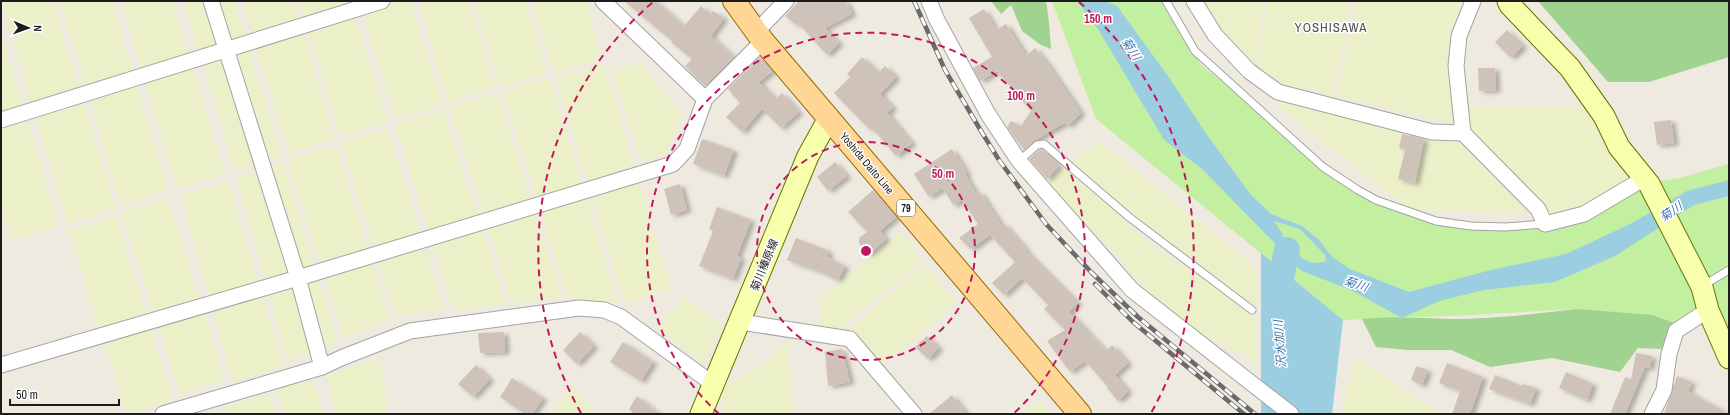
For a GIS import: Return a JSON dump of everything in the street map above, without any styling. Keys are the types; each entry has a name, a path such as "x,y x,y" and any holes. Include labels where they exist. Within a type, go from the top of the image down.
{"main road":[{"name":"Yoshida Daito Line","path":"734,1 760,36 1080,414"}],"street":[{"path":"211,1 298,278 322,367"},
{"path":"1,120 382,1"},
{"path":"603,1 705,99"},
{"path":"1,365 298,278 673,164 687,149 705,99 760,36 786,1"},
{"path":"929,1 936,20 988,114 1019,161 1132,290 1270,396 1291,414"},
{"path":"1194,1 1215,35 1248,71 1278,92 1432,132 1463,134"},
{"path":"1473,1 1459,36 1456,66 1463,134 1538,209 1545,224 1584,214 1646,181"},
{"path":"1508,1 1570,68 1604,116 1619,147 1646,181 1700,284 1708,310 1729,358"},
{"name":"菊川榛原線","path":"701,414 741,322 808,156 829,118"},
{"path":"163,414 322,367 410,331 579,308 604,310 621,318 713,384"},
{"path":"1652,414 1664,390 1669,354 1676,332 1708,310"},
{"path":"741,322 850,340 914,414"}],"lane":[{"path":"1166,1 1195,51 1323,167 1358,190 1376,200 1436,221 1471,226 1505,228 1545,224"},
{"path":"1019,161 1037,145 1044,144 1129,217 1252,310"},
{"path":"1700,284 1729,270"}],"green space":[{"path":"1,1 53,1 116,209 68,224"},
{"path":"60,1 112,1 168,191 121,206"},
{"path":"121,1 173,1 225,174 177,189"},
{"path":"183,1 235,1 282,157 235,171"},
{"path":"242,1 294,1 335,139 288,154"},
{"path":"300,1 351,1 388,122 340,137"},
{"path":"359,1 411,1 443,105 395,119"},
{"path":"418,1 469,1 495,87 448,102"},
{"path":"474,1 526,1 547,73 500,88"},
{"path":"532,1 586,1 602,59 554,73"},
{"path":"991,1 1046,1 1051,49 1041,45 1022,31 1011,5 1001,14"},
{"path":"1052,1 1171,1 1201,65 1380,206 1487,226 1550,222 1632,185 1680,178 1729,164 1729,343 1706,299 1677,324 1577,309 1343,320 1096,119"},
{"path":"1203,1 1264,1 1255,64 1220,27"},
{"path":"1268,1 1352,1 1333,95 1284,84 1256,69"},
{"path":"1357,1 1462,1 1448,51 1453,124 1336,96"},
{"path":"1538,1 1729,1 1729,57 1649,82 1608,82"},
{"path":"1,31 59,226 12,240 1,204"},
{"path":"639,62 683,115 665,155 640,161 612,71"},
{"path":"604,64 671,289 624,303 556,78"},
{"path":"550,78 618,303 568,299 503,92"},
{"path":"1264,86 1351,114 1458,142 1466,123 1464,106 1597,107 1629,179 1564,215 1411,210 1288,116"},
{"path":"497,93 562,297 512,303 449,107"},
{"path":"443,110 506,304 453,311 395,124"},
{"path":"388,128 444,308 396,317 341,142"},
{"path":"1099,141 1248,261 1254,268 1259,284 1256,307 1109,199 1071,162"},
{"path":"336,145 390,320 343,338 288,159"},
{"path":"283,163 338,343 287,360 236,177"},
{"path":"1065,165 1151,245 1252,310 1256,334 1258,363 1195,330 1185,329 1049,184"},
{"path":"228,181 284,366 233,382 180,195"},
{"path":"168,198 225,380 180,394 121,213"},
{"path":"116,216 173,400 127,413 68,231"},
{"path":"901,231 922,262 841,328 818,327 820,299"},
{"path":"925,264 957,303 875,372 843,334"},
{"path":"683,298 723,325 703,363 657,328"},
{"path":"1577,309 1652,315 1677,324 1662,349 1638,348 1620,372 1552,358 1490,367 1451,350 1407,350 1376,347 1362,319 1395,317 1451,319 1482,318"},
{"path":"789,339 793,414 727,414 717,390 764,365"},
{"path":"381,357 387,408 386,414 337,414 325,376"},
{"path":"1355,358 1439,414 1341,414"},
{"path":"310,376 325,414 283,414 277,389"},
{"path":"571,388 598,414 553,414"},
{"path":"269,393 275,414 227,414 225,406"},
{"path":"1040,401 1051,414 1024,414"}],"water":[{"name":"菊川","path":"1077,1 1105,1 1117,6 1251,195 1271,214 1302,226 1319,240 1332,257 1350,269 1409,292 1491,270 1566,254 1632,223 1687,191 1729,180 1729,196 1694,205 1615,256 1555,282 1484,290 1439,301 1402,318 1351,290 1302,271 1202,169 1164,140 1098,29","holes":["1274,221 1300,229 1325,255 1326,261 1316,263 1301,257 1294,251"]},
{"path":"1261,253 1343,320 1332,414 1261,414"}],"building":[{"path":"624,1 655,1 684,26 701,6 710,14 713,11 724,18 711,36 734,57 705,86 685,66 692,59"},
{"path":"799,1 846,1 852,14 825,28 839,43 827,55 798,23 796,25 785,16"},
{"path":"984,9 996,30 1006,24 1026,56 1035,48 1081,113 1069,125 1064,123 1034,141 1024,150 1007,127 1011,121 1021,126 1031,111 997,71 980,81 973,68 992,57 969,18"},
{"path":"1507,30 1523,46 1513,56 1509,56 1495,42"},
{"path":"760,57 772,71 759,82 775,99 782,93 799,112 781,128 762,109 742,132 726,117 740,103 728,89"},
{"path":"862,57 878,73 885,66 896,77 880,94 893,107 887,113 912,143 896,156 872,128 870,130 834,93 850,77 847,74"},
{"path":"1478,68 1495,68 1496,90 1479,91"},
{"path":"1671,120 1674,143 1657,145 1654,122"},
{"path":"1402,134 1424,139 1415,183 1398,179 1405,150 1399,148"},
{"path":"702,139 734,150 724,176 693,164"},
{"path":"952,149 967,173 965,174 976,194 980,192 1002,226 1004,224 1026,249 1025,250 1078,303 1069,312 1106,351 1112,345 1128,363 1115,375 1128,391 1118,401 1085,361 1070,372 1047,341 1065,330 1044,309 1048,305 1022,278 1004,295 992,283 1015,262 990,235 971,249 959,238 978,224 962,200 953,205 943,188 929,197 914,174"},
{"path":"1042,149 1059,166 1047,179 1029,159"},
{"path":"835,162 847,176 828,191 817,177"},
{"path":"680,184 687,210 671,215 664,189"},
{"path":"873,190 896,217 880,231 886,239 868,255 859,243 859,238 867,232 848,212"},
{"path":"717,207 751,220 737,256 741,258 733,279 699,266 713,231 709,229"},
{"path":"796,238 829,251 827,257 845,266 838,280 821,272 787,260"},
{"path":"504,332 505,352 480,353 478,333"},
{"path":"580,332 594,346 577,364 563,350"},
{"path":"927,336 939,348 928,359 915,347"},
{"path":"623,342 653,362 641,381 610,362"},
{"path":"842,349 850,382 828,386 825,352"},
{"path":"1636,353 1652,356 1650,368 1645,367 1625,414 1610,414 1625,377 1631,379"},
{"path":"1447,363 1483,377 1470,414 1452,414 1460,391 1439,383"},
{"path":"476,365 490,379 473,397 458,384"},
{"path":"1416,366 1428,370 1422,385 1411,380"},
{"path":"1566,372 1593,384 1587,400 1559,388"},
{"path":"1495,375 1522,386 1523,384 1536,388 1530,404 1489,389"},
{"path":"1677,376 1692,382 1688,391 1729,414 1664,414"},
{"path":"512,378 543,398 532,414 525,414 500,397"},
{"path":"952,395 967,414 929,414"},
{"path":"637,396 659,414 634,414 629,409"}],"waterway":[{"name":"沢水加川","path":"1278,305 1281,278 1287,250"}],"railway":[{"path":"914,1 945,70 981,131 999,160 1046,224 1091,272 1138,317 1255,414"},
{"path":"1095,284 1133,322 1244,414"}],"district":[{"name":"YOSHISAWA","path":"1331,27"}]}
